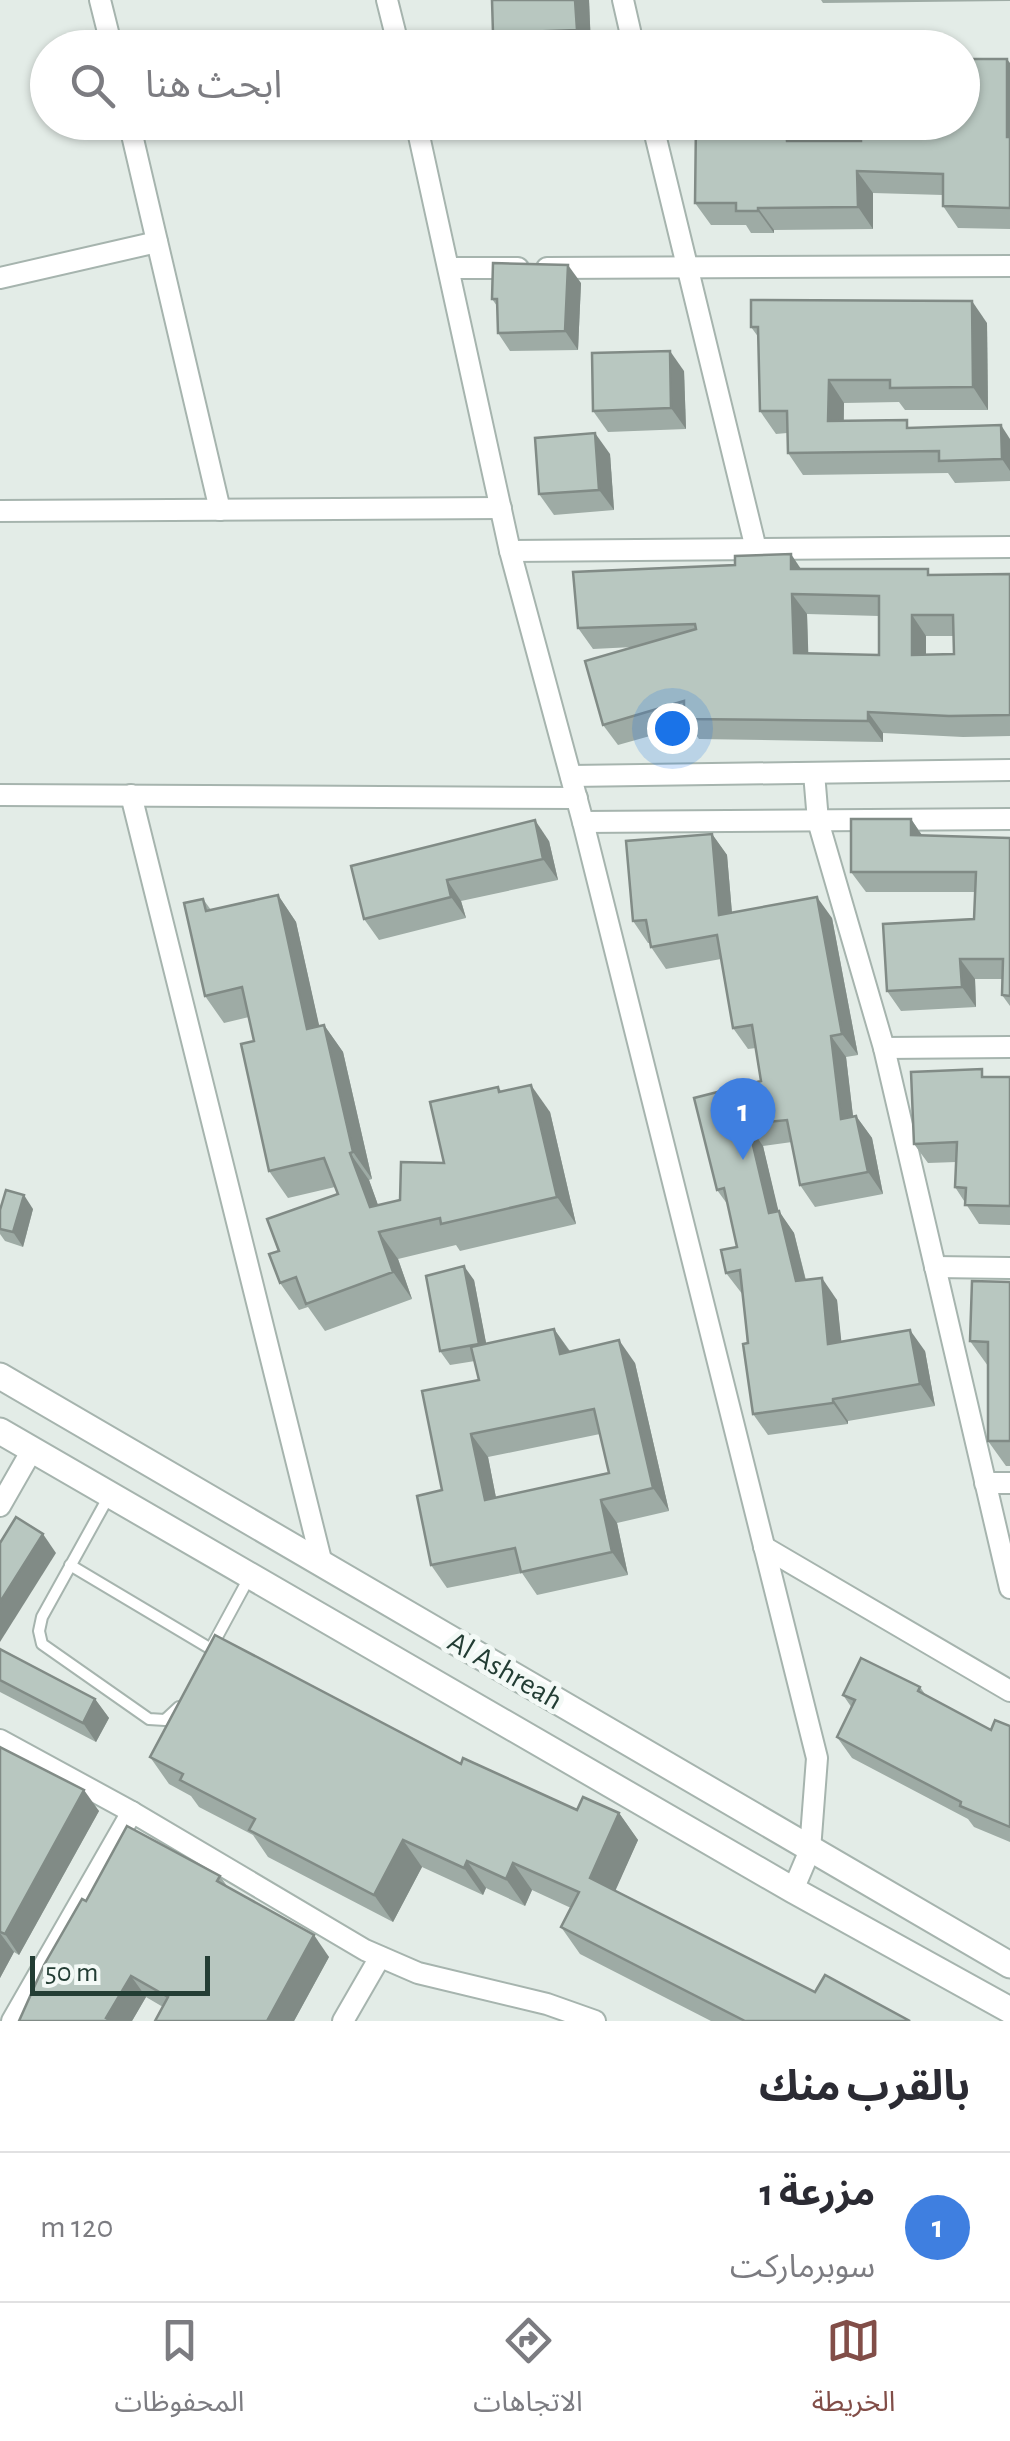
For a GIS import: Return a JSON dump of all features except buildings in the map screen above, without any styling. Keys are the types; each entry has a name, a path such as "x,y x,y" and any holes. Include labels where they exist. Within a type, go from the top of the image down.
{"street":[{"path":"100,0 108,30"},
{"path":"387,0 394,30"},
{"path":"623,0 630,30"},
{"path":"133,140 220,510"},
{"path":"420,140 510,552 577,798 817,1758 810,1850 794,1890"},
{"path":"656,140 756,550"},
{"path":"0,278 157,242"},
{"path":"450,268 1010,266"},
{"path":"0,512 501,508"},
{"path":"510,552 1010,547"},
{"path":"571,776 1010,770"},
{"path":"814,772 818,821 884,1048 1010,1588"},
{"path":"0,794 577,798"},
{"path":"132,795 322,1564"},
{"path":"583,822 1010,820"},
{"path":"884,1048 1010,1047"},
{"path":"935,1267 1010,1268"},
{"name":"Al Ashreah","path":"0,1376 1010,1966"},
{"path":"0,1432 794,1890 1010,2010"},
{"path":"0,1506 32,1450"},
{"path":"985,1483 1010,1484"},
{"path":"764,1546 1010,1691"},
{"path":"0,1740 380,1957 418,1973 547,2004 595,2021"},
{"path":"12,2021 132,1812"},
{"path":"343,2021 380,1957"}],"lane":[{"path":"110,1495 42,1616 42,1644 149,1719 165,1720 176,1712 185,1696"},
{"path":"70,1565 211,1649"},
{"path":"202,1665 250,1576"}],"place":[{"name":"مزرعة 1","path":"743,1160"}]}
